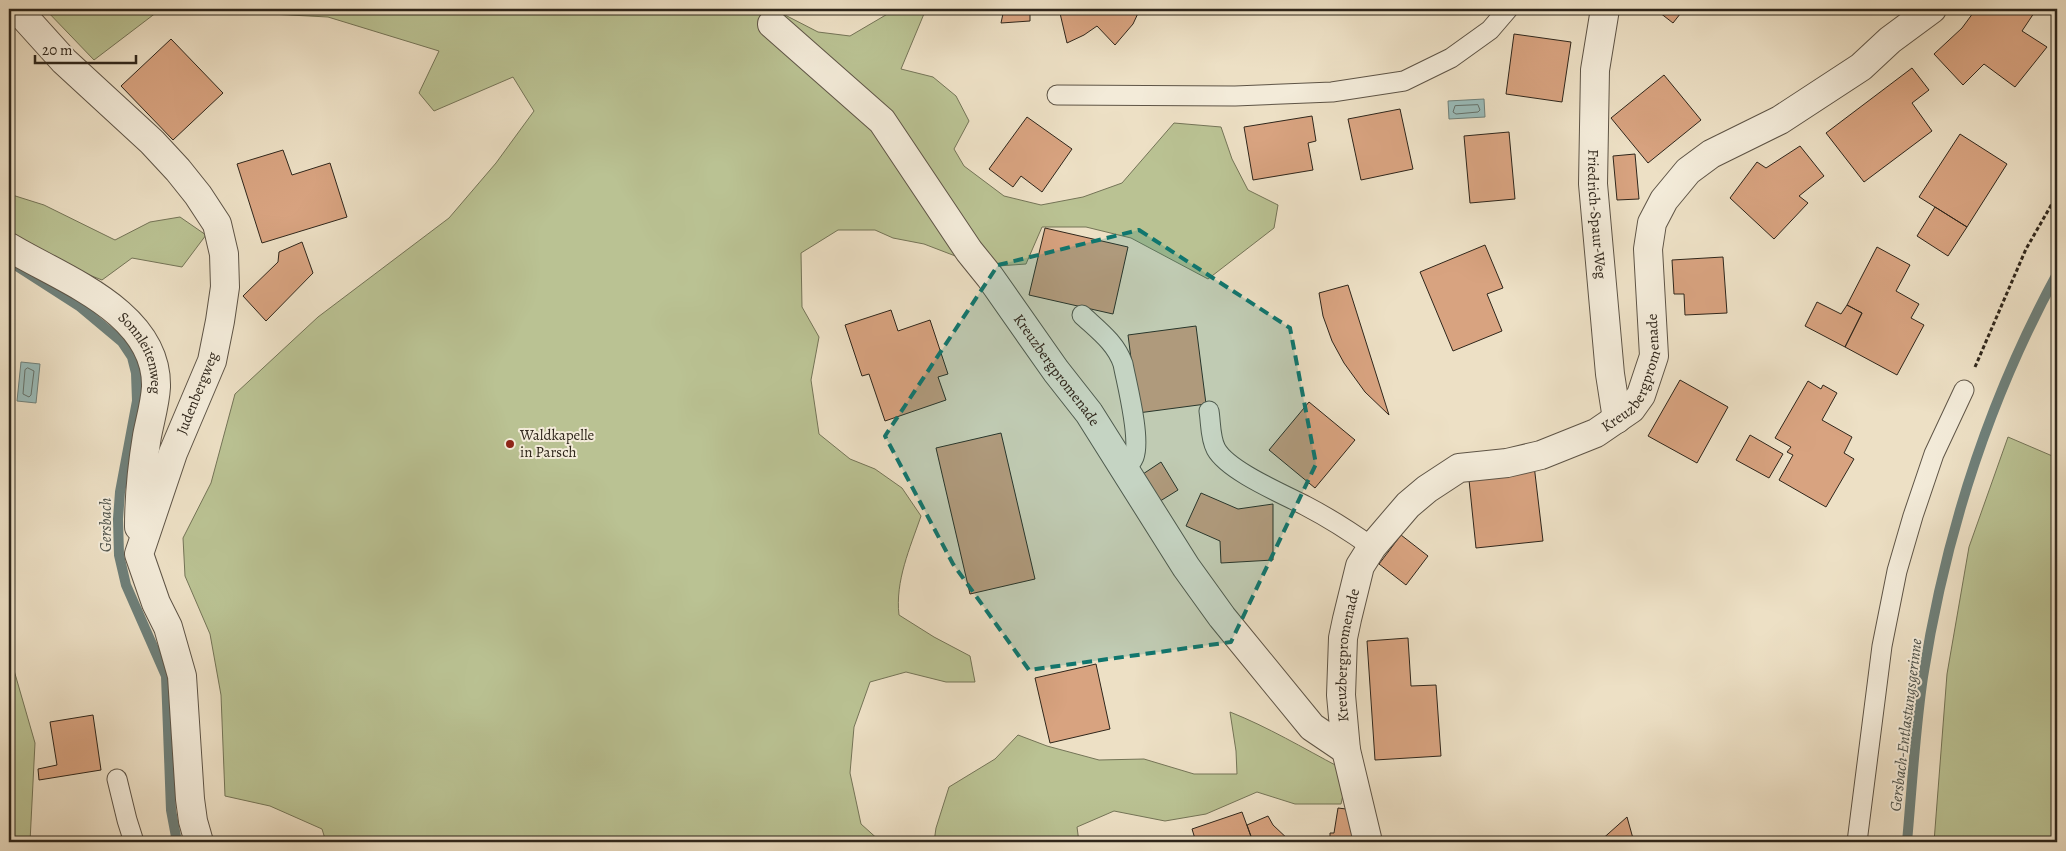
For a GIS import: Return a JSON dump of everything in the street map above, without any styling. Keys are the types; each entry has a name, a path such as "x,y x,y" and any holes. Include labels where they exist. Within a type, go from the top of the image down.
{"street":[{"name":"Judenbergweg","path":"17,9 64,61 152,142 178,170 198,195 217,224 224,254 225,287 212,361 172,453 139,554"},
{"name":"Friedrich-Spaur-Weg","path":"1605,9 1595,70 1593,184 1610,374 1617,419"},
{"name":"Kreuzbergpromenade","path":"1368,842 1346,750 1341,695 1343,638 1360,566 1372,547 1408,505 1434,484 1459,468 1507,463 1541,455 1596,433 1631,409 1641,395 1654,356 1648,249 1652,223 1664,200 1688,171 1711,154 1780,120 1861,68 1890,40 1932,9"},
{"name":"Kreuzbergpromenade","path":"772,24 882,121 969,251 990,277 1056,371 1089,413 1186,567 1245,647 1312,727 1346,750"},
{"name":"Sonnleitenweg","path":"9,247 96,296 122,316 142,337 154,363 156,387 140,485 139,554"},
{"path":"139,554 156,603 168,626 182,676 190,799 193,821 199,842"}],"lane":[{"path":"1057,95 1235,96 1332,92 1404,81 1451,58 1490,30 1508,9"},
{"path":"1082,315 1110,342 1123,364 1133,418 1135,452 1132,461 1124,469"},
{"path":"1857,842 1882,646 1897,571 1934,454 1964,390"},
{"path":"1209,411 1213,440 1216,448 1225,460 1249,476 1353,534 1372,547"},
{"path":"117,779 134,842"}],"path":[{"path":"1964,390 2026,249 2057,195"}],"highlighted area":[{"path":"1139,230 1290,328 1316,464 1231,642 1029,670 953,564 885,436 998,265"}],"green space":[{"path":"45,9 161,9 94,60"},
{"path":"245,9 782,9 785,15 818,32 850,36 896,9 926,9 901,69 933,77 956,96 969,121 954,149 964,166 1004,196 1041,205 1083,197 1122,183 1174,123 1221,127 1232,159 1248,190 1278,205 1274,228 1208,279 1131,238 1086,227 1042,227 1026,264 984,267 924,244 893,238 875,230 838,230 801,253 802,307 819,337 811,380 819,434 850,459 875,469 902,488 921,516 901,577 898,602 899,615 934,637 970,656 975,682 946,682 906,672 870,682 854,727 850,773 861,824 881,842 326,842 322,829 270,806 225,796 221,695 210,634 185,576 183,538 211,483 235,394 318,317 449,218 496,163 534,111 513,77 434,111 419,93 439,51 328,17 251,13"},
{"path":"9,194 44,205 115,240 150,222 180,217 206,235 182,267 132,258 102,280 69,267 9,234"},
{"path":"2008,437 2057,458 2057,842 1934,842 1947,674 1969,547"},
{"path":"9,653 35,743 30,842 9,842"},
{"path":"1230,712 1272,731 1339,767 1345,786 1341,804 1295,804 1257,792 1206,814 1165,821 1114,811 1077,827 1079,842 934,842 936,828 949,787 995,759 1018,735 1047,746 1099,760 1144,759 1194,774 1237,774 1236,751"}],"water":[{"path":"1484,99 1485,117 1449,119 1448,101"},
{"path":"21,362 40,364 36,403 17,401"}],"building":[{"path":"1004,9 1030,9 1030,21 1001,23"},
{"path":"1059,9 1140,9 1133,24 1115,45 1097,26 1067,43"},
{"path":"1655,9 1684,9 1673,23"},
{"path":"1976,9 2036,10 2022,31 2047,47 2015,87 1984,64 1963,85 1934,54 1962,28"},
{"path":"1514,34 1571,42 1562,102 1506,94"},
{"path":"171,39 223,93 173,140 121,86"},
{"path":"1912,68 1929,90 1912,103 1932,131 1864,182 1826,133"},
{"path":"1664,75 1701,120 1648,163 1611,118"},
{"path":"1400,109 1413,169 1361,180 1348,119"},
{"path":"1312,116 1316,141 1308,143 1313,170 1253,180 1244,127"},
{"path":"1027,117 1072,149 1042,192 1021,176 1013,187 989,169"},
{"path":"1509,132 1515,199 1470,203 1464,136"},
{"path":"1960,134 2007,164 1967,227 1919,197"},
{"path":"1800,146 1824,176 1799,196 1808,203 1774,239 1730,198 1757,162 1766,168"},
{"path":"283,150 292,175 330,163 347,217 262,243 237,164"},
{"path":"1635,154 1639,199 1617,200 1613,156"},
{"path":"1935,207 1967,227 1948,256 1917,236"},
{"path":"1045,228 1128,247 1113,314 1029,295"},
{"path":"302,242 313,273 266,321 243,296 278,262 279,252"},
{"path":"1485,245 1503,288 1487,294 1502,331 1453,351 1420,272"},
{"path":"1877,247 1910,265 1896,291 1919,304 1911,318 1924,325 1897,375 1845,347 1862,313 1847,305"},
{"path":"1723,257 1727,313 1685,315 1684,294 1674,294 1672,260"},
{"path":"1348,285 1389,415 1365,392 1344,363 1332,341 1323,316 1319,293"},
{"path":"1817,302 1841,314 1847,305 1862,313 1845,347 1805,326"},
{"path":"891,310 898,331 930,320 948,374 938,377 946,400 885,421 869,374 862,376 845,325"},
{"path":"1196,326 1206,404 1138,413 1128,335"},
{"path":"1680,380 1728,407 1697,463 1648,436"},
{"path":"1808,381 1821,389 1823,385 1837,393 1822,420 1852,437 1844,453 1854,459 1826,507 1779,480 1793,455 1787,452 1791,447 1775,438"},
{"path":"1309,402 1355,440 1315,488 1269,450"},
{"path":"1001,433 1035,579 970,594 936,448"},
{"path":"1750,435 1783,454 1769,478 1736,460"},
{"path":"1161,462 1178,490 1157,503 1140,476"},
{"path":"1534,465 1543,541 1476,548 1469,480"},
{"path":"1201,493 1238,509 1273,504 1273,560 1221,563 1220,541 1186,526"},
{"path":"1401,535 1428,556 1406,585 1379,564"},
{"path":"1408,638 1411,686 1436,685 1441,756 1375,760 1367,641"},
{"path":"1096,664 1110,729 1050,743 1035,678"},
{"path":"93,715 101,770 39,780 38,769 57,765 50,722"},
{"path":"1338,808 1346,809 1354,842 1330,840 1330,833 1334,833"},
{"path":"1242,812 1253,842 1196,842 1192,829"},
{"path":"1268,816 1273,825 1291,842 1253,842 1247,825"},
{"path":"1627,817 1634,842 1599,842"}],"waterway":[{"name":"Gersbach","path":"9,261 79,306 122,342 132,357 136,373 137,401 120,492 118,519 119,555 126,585 166,676 171,810 177,842"},
{"name":"Gersbach-Entlastungsgerinne","path":"1907,842 1923,677 1932,624 1957,520 1973,469 2010,370 2057,274"}],"place":[{"name":"Waldkapelle in Parsch","path":"510,444"}]}
